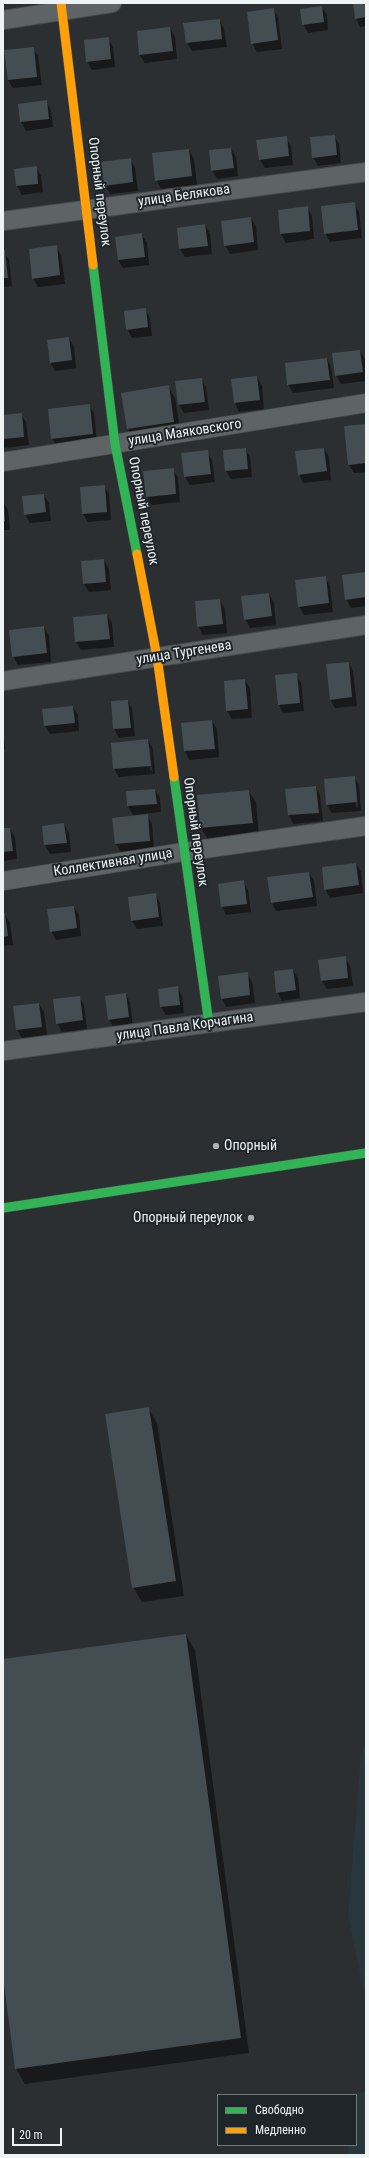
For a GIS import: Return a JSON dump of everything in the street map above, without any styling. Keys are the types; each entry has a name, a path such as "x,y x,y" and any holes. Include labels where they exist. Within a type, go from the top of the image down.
{"street":[{"path":"3,20 62,7 112,3"},
{"name":"Опорный переулок","path":"62,7 115,444 157,657 208,1024"},
{"name":"улица Белякова","path":"3,221 366,172"},
{"name":"улица Маяковского","path":"3,462 366,403"},
{"name":"улица Тургенева","path":"3,681 366,625"},
{"name":"Коллективная улица","path":"3,881 183,852 366,826"},
{"name":"улица Павла Корчагина","path":"3,1051 366,1002"},
{"path":"3,1208 366,1153"}],"shaded area":[{"path":"366,1744 366,2002 348,1915 361,1754"},
{"path":"366,2091 366,2155 349,2155 348,2146 357,2146 357,2094"}],"building":[{"path":"353,3 366,3 366,17 355,19"},
{"path":"322,6 324,22 302,25 300,9"},
{"path":"274,8 278,40 251,44 247,12"},
{"path":"220,19 222,39 186,43 183,23"},
{"path":"170,27 173,51 139,55 137,31"},
{"path":"109,37 111,59 86,62 84,40"},
{"path":"34,47 37,77 8,80 4,50"},
{"path":"47,100 49,119 20,122 18,104"},
{"path":"335,135 337,155 312,158 310,137"},
{"path":"287,136 289,156 259,160 256,140"},
{"path":"231,148 234,168 211,171 209,150"},
{"path":"189,149 192,176 155,181 152,153"},
{"path":"131,158 133,182 104,186 101,162"},
{"path":"37,166 38,184 16,186 14,169"},
{"path":"355,202 358,230 324,234 321,206"},
{"path":"308,206 310,231 280,234 278,210"},
{"path":"251,217 254,242 224,246 221,221"},
{"path":"205,224 208,246 179,249 177,228"},
{"path":"142,233 145,257 118,260 115,237"},
{"path":"57,245 60,275 32,279 29,249"},
{"path":"3,250 5,250 8,278 3,278"},
{"path":"146,308 148,327 126,330 124,311"},
{"path":"69,337 72,360 50,363 47,340"},
{"path":"360,350 363,372 335,376 332,353"},
{"path":"327,358 330,380 287,385 285,363"},
{"path":"257,376 260,400 234,403 231,379"},
{"path":"202,378 205,402 178,405 175,381"},
{"path":"169,385 174,422 127,429 121,393"},
{"path":"90,404 93,434 51,439 48,409"},
{"path":"22,413 24,437 3,439 3,415"},
{"path":"366,424 366,463 348,465 344,426"},
{"path":"246,448 248,469 225,471 223,450"},
{"path":"324,448 327,471 298,475 295,451"},
{"path":"208,450 211,474 184,477 181,453"},
{"path":"174,468 176,494 146,497 143,471"},
{"path":"105,485 107,512 82,514 80,487"},
{"path":"44,494 46,512 24,515 22,496"},
{"path":"4,506 5,521 3,522 3,507"},
{"path":"104,559 106,582 83,584 81,561"},
{"path":"366,572 366,597 345,600 342,575"},
{"path":"326,576 329,603 298,607 295,580"},
{"path":"269,593 272,616 244,620 241,596"},
{"path":"220,599 223,624 197,627 195,601"},
{"path":"107,614 110,639 75,642 73,617"},
{"path":"44,626 47,653 12,657 9,630"},
{"path":"349,662 352,697 330,700 326,664"},
{"path":"297,673 300,703 278,705 275,675"},
{"path":"245,679 248,709 226,711 224,681"},
{"path":"128,700 131,728 113,729 111,701"},
{"path":"73,706 75,723 44,726 42,709"},
{"path":"212,720 215,749 184,751 181,723"},
{"path":"148,739 151,766 113,769 111,743"},
{"path":"355,776 357,802 326,805 324,779"},
{"path":"316,786 319,813 288,815 285,789"},
{"path":"155,789 157,804 127,806 126,791"},
{"path":"249,790 253,823 200,828 197,795"},
{"path":"148,814 150,841 115,844 112,818"},
{"path":"64,823 67,843 44,845 42,826"},
{"path":"3,828 10,828 13,851 3,852"},
{"path":"356,863 359,885 324,890 322,867"},
{"path":"309,872 313,897 271,903 267,877"},
{"path":"244,880 247,904 221,907 218,884"},
{"path":"156,893 159,917 131,921 128,897"},
{"path":"74,906 77,928 50,932 47,909"},
{"path":"5,913 8,936 3,937 3,914"},
{"path":"346,956 348,978 321,981 318,960"},
{"path":"293,969 296,990 276,993 274,971"},
{"path":"248,972 250,995 221,999 218,976"},
{"path":"178,986 180,1005 160,1007 158,989"},
{"path":"126,993 129,1017 108,1020 105,996"},
{"path":"80,996 83,1020 56,1024 53,999"},
{"path":"39,1003 42,1027 16,1030 13,1006"},
{"path":"149,1407 176,1581 132,1588 105,1414"},
{"path":"186,1634 241,2038 15,2069 3,1976 3,1659"}],"traffic: fast":[{"path":"93,265 115,444 137,554"},
{"path":"174,777 209,1024"},
{"path":"3,1208 366,1153"}],"traffic: slow":[{"path":"61,3 93,265"},
{"path":"137,554 157,657 174,777"}],"place":[{"name":"Опорный","path":"216,1146"},
{"name":"Опорный переулок","path":"251,1218"}]}
